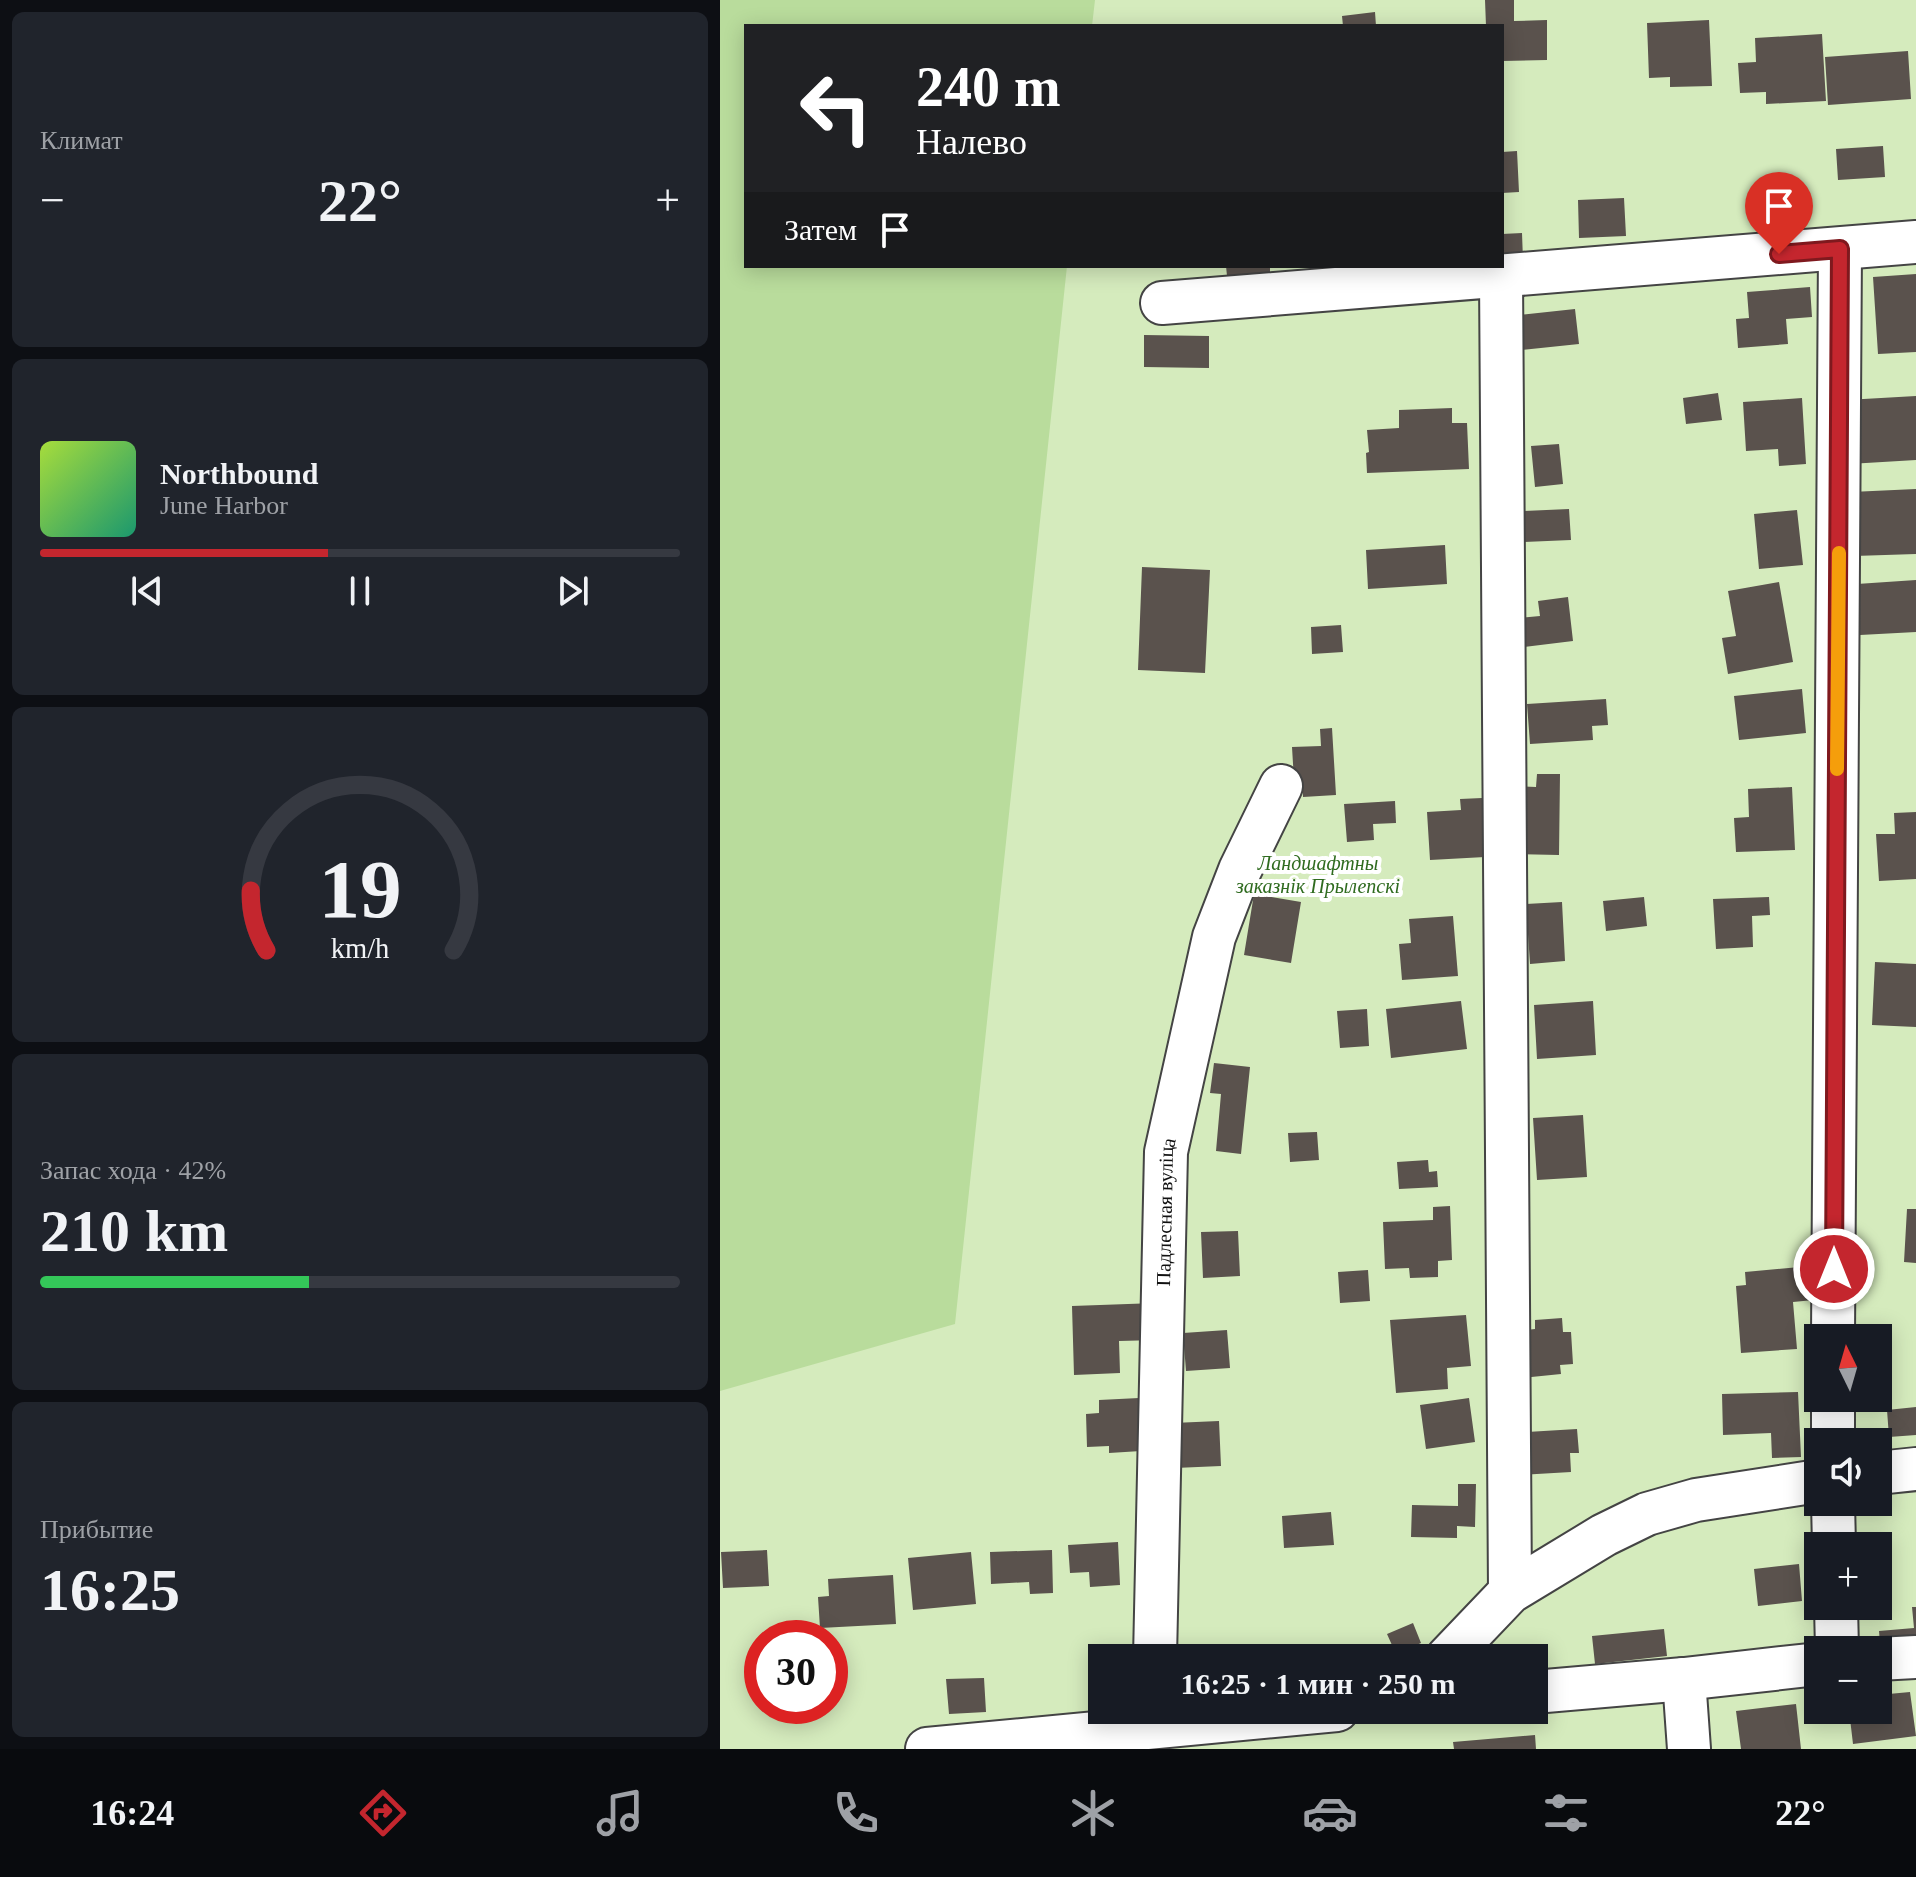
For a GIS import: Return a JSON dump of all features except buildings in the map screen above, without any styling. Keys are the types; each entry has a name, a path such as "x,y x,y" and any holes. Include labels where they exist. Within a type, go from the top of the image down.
{"street":[{"path":"1162,303 1916,242"},
{"path":"1833,1324 1840,249"},
{"path":"1501,276 1510,1592"},
{"name":"Падлесная вуліца","path":"1155,1644 1166,1152 1214,937 1240,870 1281,786"},
{"path":"1892,1472 1916,1469"},
{"path":"1460,1644 1510,1592 1604,1535 1647,1514 1696,1500 1804,1483"},
{"path":"1892,1658 1916,1657"},
{"path":"1548,1691 1804,1666"},
{"path":"1684,1679 1689,1749"},
{"path":"927,1749 1116,1724"}],"green space":[{"name":"Ландшафтны заказнік Прылепскі","path":"720,0 1916,0 1916,1749 720,1749"},
{"path":"720,0 1095,0 1092,24 744,24 744,268 1067,268 955,1324 720,1391"}],"slow traffic":[{"path":"1837,769 1839,553"}],"route":[{"path":"1779,254 1840,249 1834,1269"}]}
